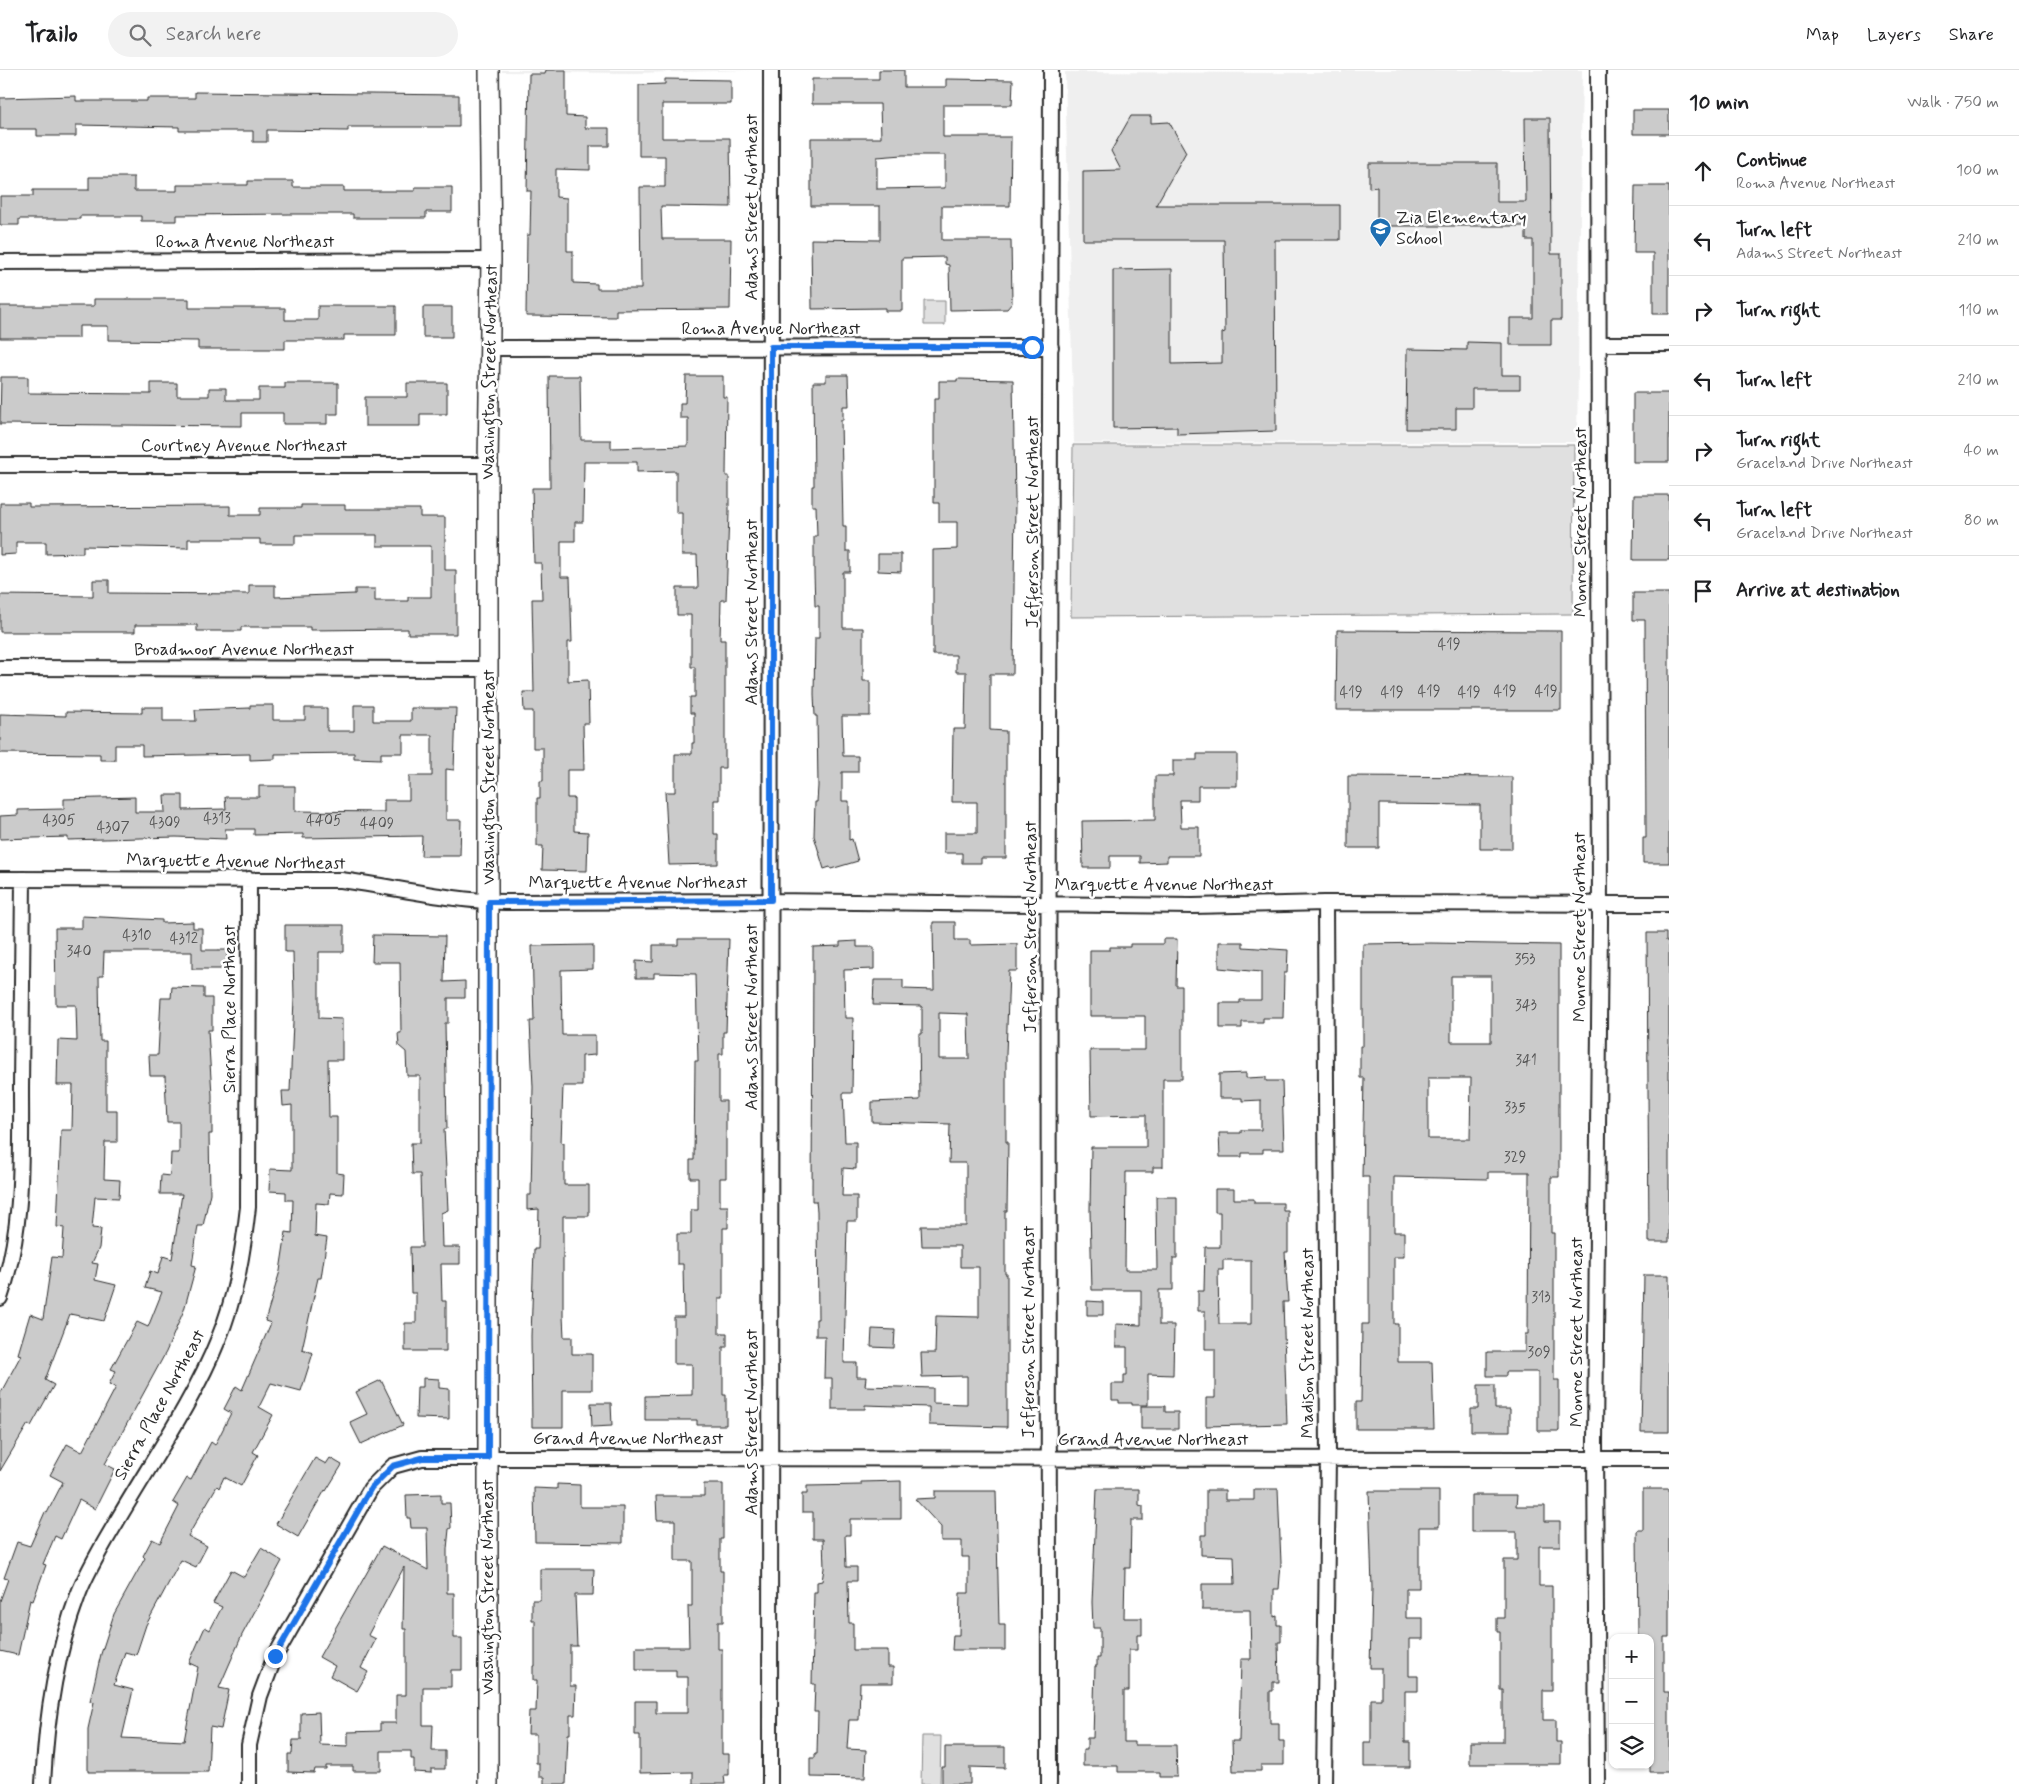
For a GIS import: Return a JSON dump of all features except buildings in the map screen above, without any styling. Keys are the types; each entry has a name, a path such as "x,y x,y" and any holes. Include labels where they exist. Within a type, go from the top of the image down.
{"street":[{"name":"Washington Street Northeast","path":"488,1784 488,465 491,260 489,70"},
{"name":"Adams Street Northeast","path":"770,1784 771,70"},
{"name":"Jefferson Street Northeast","path":"1049,1784 1047,1504 1052,70"},
{"name":"Monroe Street Northeast","path":"1597,1784 1595,1459 1600,904 1598,70"},
{"name":"Roma Avenue Northeast","path":"0,262 491,260"},
{"path":"1600,344 1669,344"},
{"name":"Roma Avenue Northeast","path":"490,348 1051,347"},
{"name":"Courtney Avenue Northeast","path":"0,465 488,465"},
{"name":"Broadmoor Avenue Northeast","path":"0,668 489,669"},
{"name":"Marquette Avenue Northeast","path":"0,879 341,880 392,886 462,901 489,902 771,900 1193,906 1325,903 1669,904"},
{"path":"0,1298 9,1273 17,1228 20,1177 23,879"},
{"name":"Sierra Place Northeast","path":"44,1784 45,1736 54,1679 64,1637 78,1594 98,1553 200,1379 219,1339 233,1294 243,1248 248,1207 249,880"},
{"name":"Madison Street Northeast","path":"1324,1784 1328,1458 1325,903"},
{"name":"Grand Avenue Northeast","path":"249,1784 249,1745 260,1696 275,1656 371,1488 393,1466 422,1458 1669,1459"}],"shaded area":[{"path":"502,70 752,70 635,73 502,72"},
{"path":"1342,70 1582,70 1577,442 1074,443 1065,72 1342,73"},
{"path":"924,301 945,301 945,325 924,325"},
{"path":"1073,445 1574,445 1573,614 1071,617"},
{"path":"922,1736 941,1736 940,1784 921,1784"}],"place":[{"name":"Zia Elementary School","path":"1380,247"}],"route":[{"path":"275,1656 371,1488 393,1466 422,1458 488,1458 489,902 771,900 771,347 1032,347"}]}
